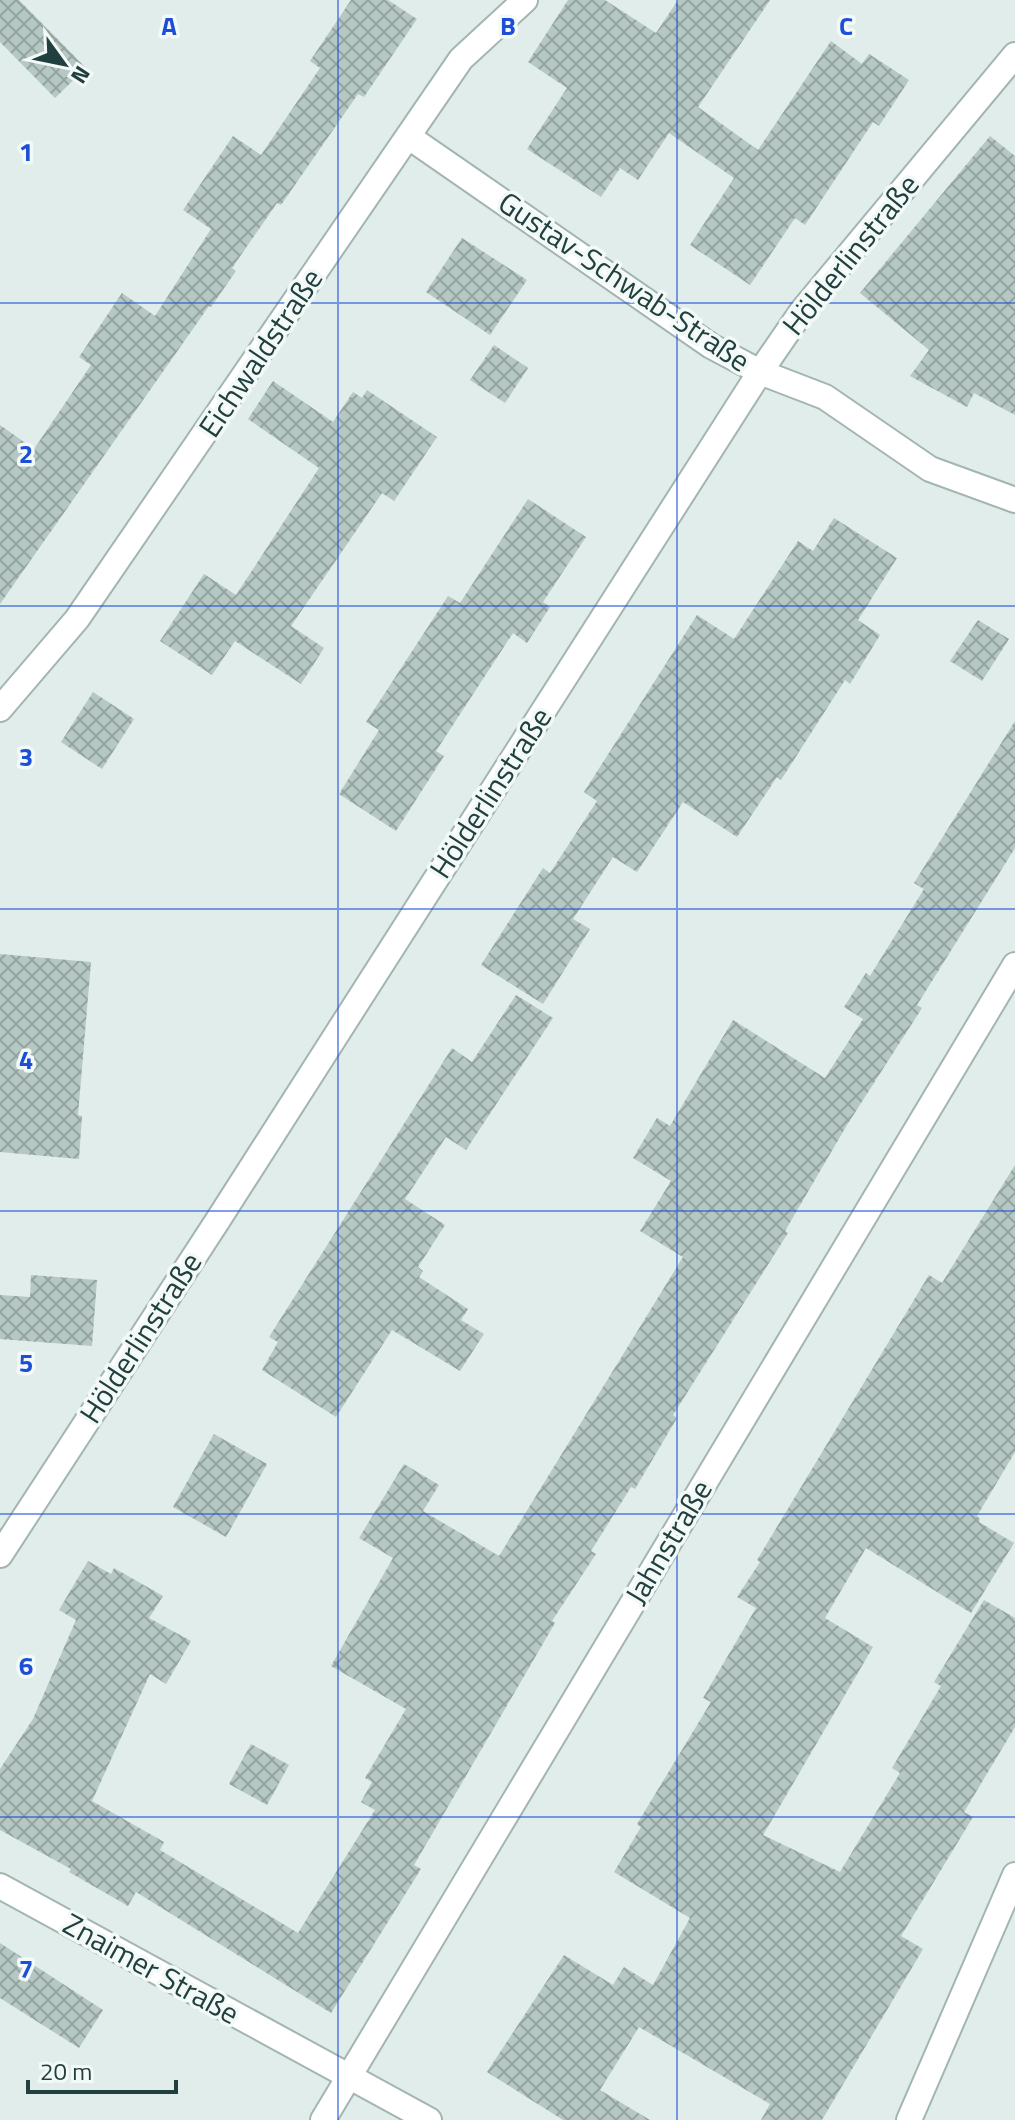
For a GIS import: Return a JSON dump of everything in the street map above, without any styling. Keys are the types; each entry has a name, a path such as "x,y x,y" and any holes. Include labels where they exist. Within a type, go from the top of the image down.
{"street":[{"name":"Eichwaldstraße","path":"0,709 77,619 461,59 525,0"},
{"name":"Hölderlinstraße","path":"0,1555 760,372 802,311 1015,55"},
{"name":"Gustav-Schwab-Straße","path":"409,137 711,346 760,372 825,397 930,469 1015,500"},
{"name":"Jahnstraße","path":"323,2120 1015,965"},
{"path":"909,2120 1015,1875"},
{"name":"Znaimer Straße","path":"0,1886 429,2120"}],"building":[{"path":"0,0 19,0 86,68 55,98 0,42"},
{"path":"351,0 388,0 417,19 364,97 358,94 281,205 277,203 232,268 236,271 0,604 0,425 34,449 91,365 79,357 122,293 155,316 211,229 183,210 233,136 261,155 320,68 310,61"},
{"path":"568,0 605,0 656,33 678,0 770,0 698,107 758,150 831,41 862,64 869,54 909,80 879,126 873,122 805,225 795,218 750,285 690,245 734,178 669,133 638,180 620,168 601,197 527,149 567,88 528,62"},
{"path":"990,136 1015,156 1015,415 974,393 967,407 910,376 929,350 860,293"},
{"path":"462,238 527,280 490,335 426,292"},
{"path":"494,345 528,368 505,403 470,380"},
{"path":"273,381 333,422 353,392 362,398 367,390 437,437 394,501 382,493 291,626 324,648 301,684 235,641 212,675 160,641 204,574 236,595 319,468 248,419"},
{"path":"528,499 586,537 543,602 550,607 527,643 513,633 436,751 444,756 396,831 339,794 379,730 366,722 448,596 460,603"},
{"path":"834,518 897,558 858,620 880,635 850,684 845,680 781,780 777,777 737,837 683,802 637,872 613,857 573,919 590,929 543,1004 481,965 543,868 550,873 597,801 584,792 697,615 734,639 798,541 813,551"},
{"path":"978,620 1009,639 982,681 950,661"},
{"path":"93,692 134,719 102,769 61,742"},
{"path":"1015,721 1015,848 917,1005 922,1008 847,1125 785,1231 788,1233 673,1415 677,1418 635,1489 631,1487 591,1551 596,1554 552,1621 555,1623 414,1865 421,1869 331,2013 136,1892 128,1906 69,1872 71,1869 0,1830 0,1769 33,1719 76,1620 59,1610 88,1561 111,1574 114,1568 163,1596 149,1618 191,1641 166,1684 150,1674 92,1801 164,1842 160,1850 298,1933 375,1810 361,1802 372,1782 365,1778 406,1709 331,1666 393,1558 359,1538 404,1464 439,1485 423,1511 499,1556 683,1257 640,1231 671,1181 633,1158 657,1118 670,1126 733,1020 825,1078 863,1019 844,1007 866,973 870,976 924,889 914,883"},
{"path":"0,954 91,962 78,1115 82,1116 79,1159 0,1152"},
{"path":"516,995 553,1018 466,1150 446,1137 405,1199 445,1225 418,1267 423,1271 419,1277 468,1309 461,1320 484,1334 460,1371 392,1330 336,1417 262,1370 278,1342 269,1337 452,1048 472,1062"},
{"path":"1015,1165 1015,1452 977,1516 979,1522 1014,1543 971,1613 866,1548 825,1618 873,1647 763,1835 840,1872 900,1773 892,1768 941,1686 934,1682 984,1600 1015,1618 1015,1727 964,1812 973,1817 901,1936 923,1949 822,2120 761,2120 770,2104 639,2027 600,2090 650,2120 563,2120 487,2072 564,1955 613,1985 624,1967 653,1985 690,1918 614,1872 641,1827 637,1824 711,1702 703,1698 756,1608 737,1597 760,1562 757,1560 929,1275 942,1283"},
{"path":"31,1275 97,1280 92,1346 0,1339 0,1295 30,1297"},
{"path":"214,1434 267,1464 226,1537 173,1507"},
{"path":"251,1744 289,1765 267,1805 229,1784"},
{"path":"0,1943 103,2010 79,2048 0,1998"}]}
